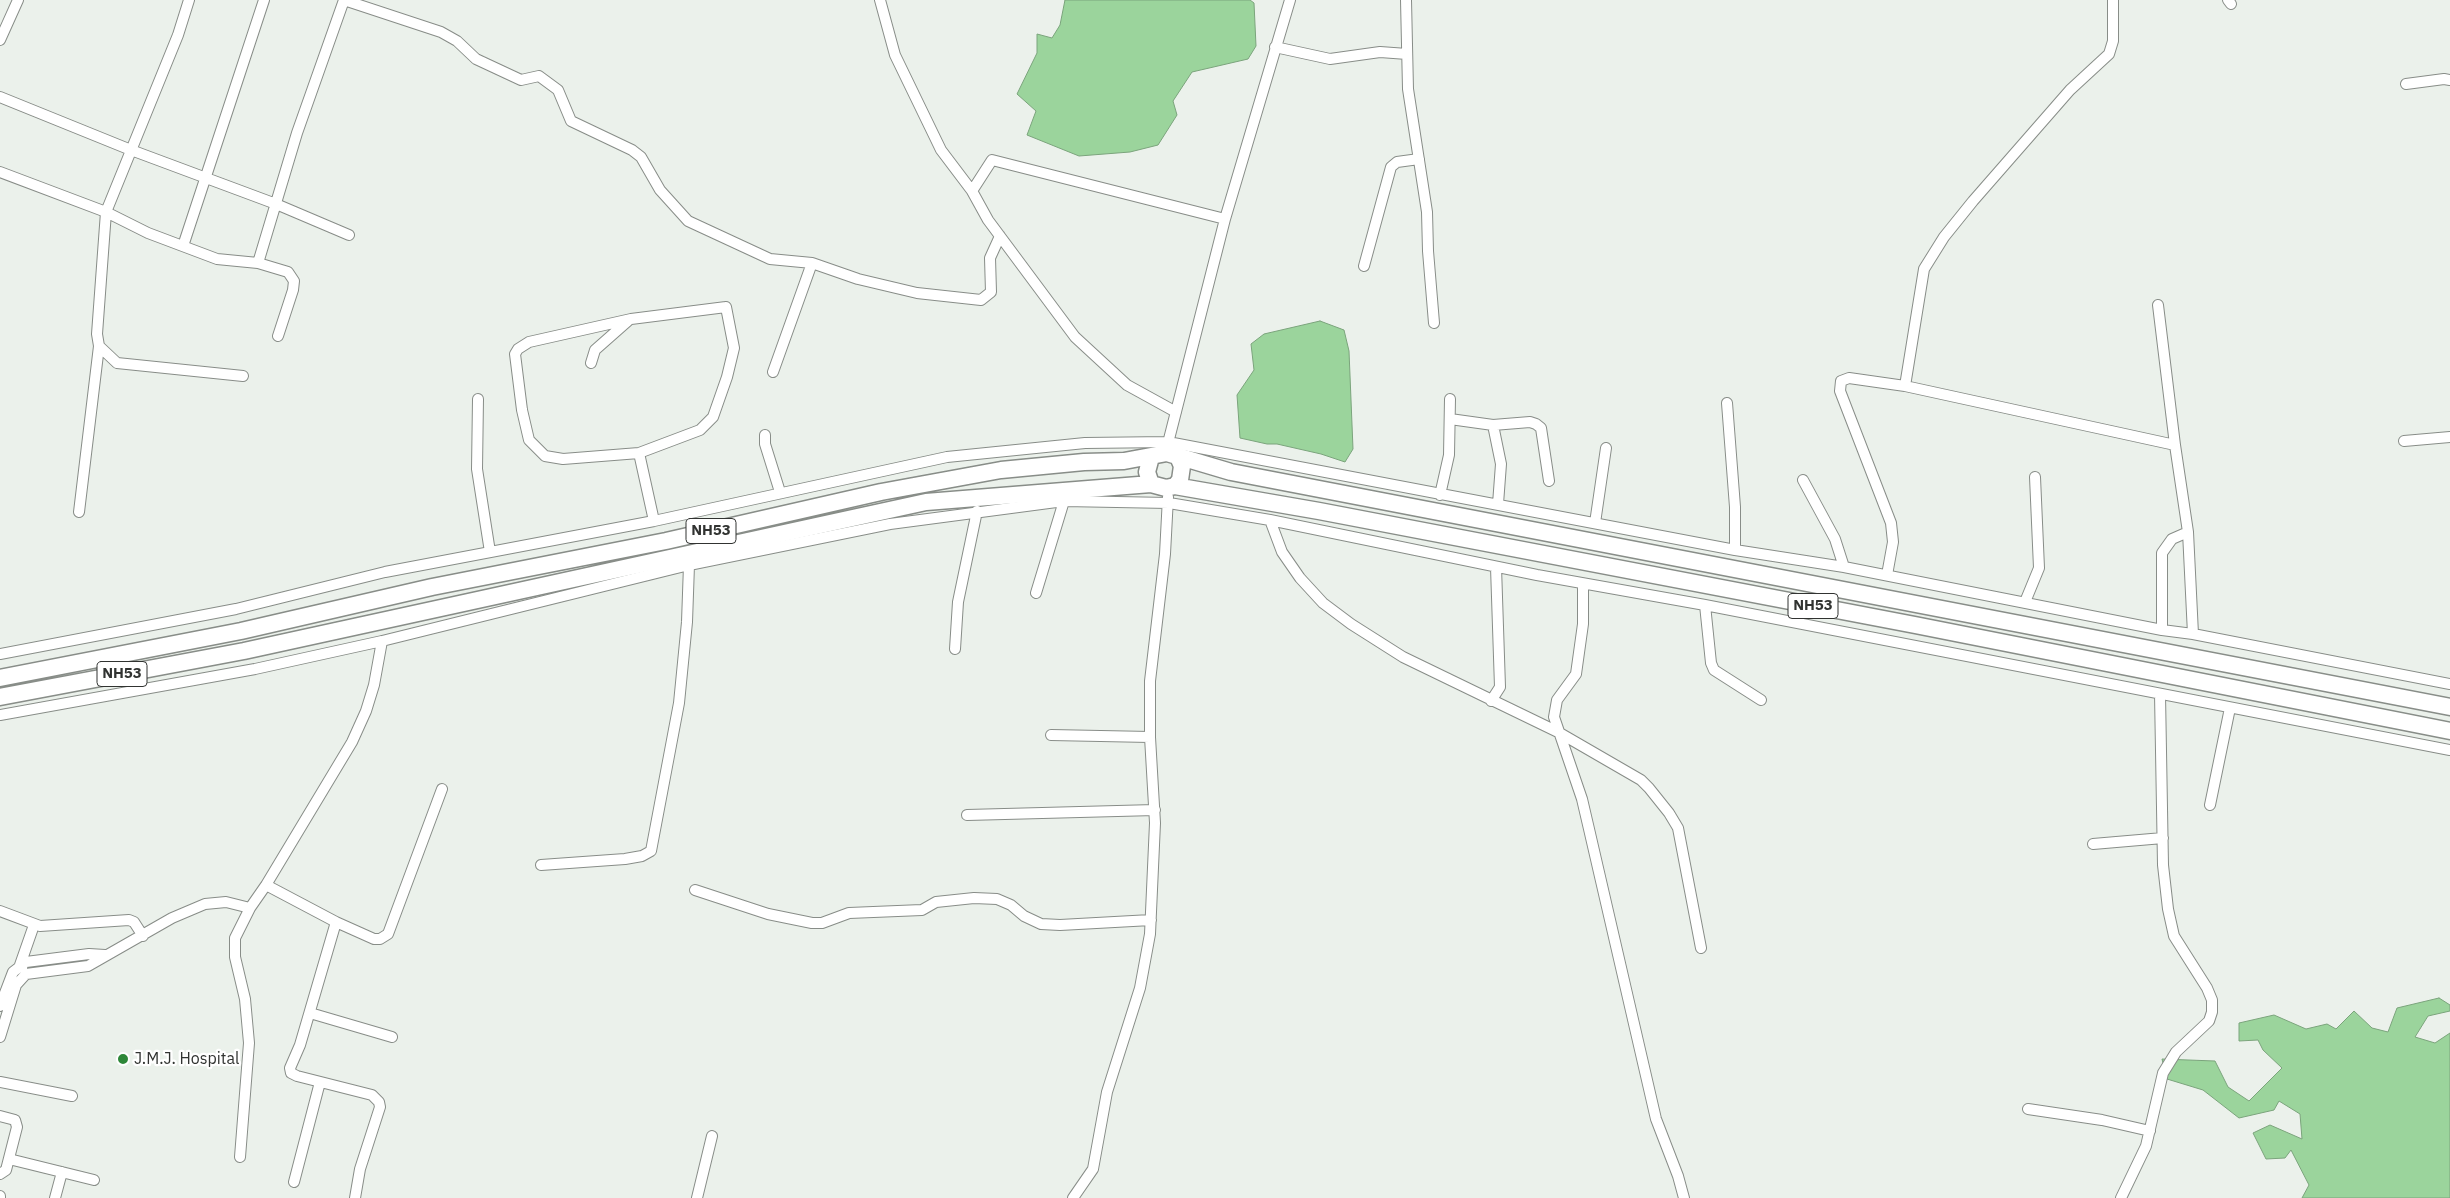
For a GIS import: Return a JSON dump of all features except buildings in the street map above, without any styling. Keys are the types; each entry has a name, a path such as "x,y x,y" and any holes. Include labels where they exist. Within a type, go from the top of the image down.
{"highway":[{"path":"1166,453 1182,474 1165,490 1147,472 1166,453"},
{"name":"NH53","path":"0,678 241,631 432,588 666,541 900,489 1001,470 1166,453 1231,472 2450,708"},
{"name":"NH53","path":"0,697 244,651 926,502 1165,490 1319,510 1895,621 2450,731"}],"street":[{"path":"0,40 18,0"},
{"path":"79,512 99,346 97,334 106,212 178,35 189,0"},
{"path":"183,246 264,0"},
{"path":"258,263 297,133 344,0 441,32 457,41 476,59 521,80 539,76 558,90 570,121 632,150 640,156 660,190 688,221 770,259 812,263 858,279 917,293 981,300 991,292 990,258 1000,236"},
{"path":"880,0 895,55 940,150 972,191 988,220 1075,337 1127,386 1176,412"},
{"path":"1166,453 1225,219 1290,0"},
{"path":"1406,0 1408,89 1428,212 1428,251 1434,323"},
{"path":"1905,386 1924,269 1944,237 1979,194 2070,90 2109,54 2113,41 2113,0"},
{"path":"1275,47 1339,60 1371,52 1406,54"},
{"path":"2406,84 2444,78 2450,80"},
{"path":"0,97 131,150 276,204 349,235"},
{"path":"1364,266 1392,167 1397,162 1418,158"},
{"path":"972,191 992,160 1225,219"},
{"path":"0,172 106,212 148,233 217,259 258,263 288,272 294,281 278,336"},
{"path":"773,372 812,263"},
{"path":"2158,305 2188,532 2193,634"},
{"path":"726,307 734,348 727,377 713,416 700,430 694,433 639,453 563,459 546,456 541,453 530,440 522,410 515,354 518,349 529,342 630,319 726,307"},
{"path":"591,363 595,350 630,319"},
{"path":"99,346 116,363 243,376"},
{"path":"1887,575 1893,542 1891,523 1840,391 1841,381 1849,378 1905,386 2175,445"},
{"path":"478,399 477,463 490,552"},
{"path":"1440,495 1449,455 1450,399"},
{"path":"1727,403 1735,507 1734,550"},
{"path":"1450,419 1493,425 1530,422 1541,428 1549,481"},
{"path":"1493,425 1501,464 1498,504"},
{"path":"765,435 765,444 780,492"},
{"path":"2404,441 2450,437"},
{"path":"0,654 236,609 386,572 654,521 780,492 948,457 1085,443 1166,453 1498,504 1734,550 1844,566 2162,630 2193,634 2450,684"},
{"path":"1595,523 1606,448"},
{"path":"639,453 654,521"},
{"path":"2025,602 2039,568 2035,477"},
{"path":"1803,480 1835,539 1844,566"},
{"path":"1073,1198 1093,1169 1107,1092 1140,988 1151,920 1155,810 1150,736 1150,681 1165,490"},
{"path":"0,715 255,669 382,641 689,565 890,524 977,511 1165,490 1270,520 1496,567 1706,605 2450,750"},
{"path":"1036,593 1064,501"},
{"path":"955,649 958,602 977,511"},
{"path":"1270,520 1282,552 1300,578 1323,603 1351,624 1403,657 1558,732 1641,780 1674,821 1682,842 1701,948"},
{"path":"2162,630 2162,553 2172,539 2188,532"},
{"path":"541,865 625,859 642,856 651,851 679,703 689,601 689,565"},
{"path":"1491,701 1500,687 1496,567"},
{"path":"1583,584 1583,624 1576,674 1557,700 1554,709 1558,732 1590,829 1656,1119 1678,1176 1684,1198"},
{"path":"1706,605 1711,663 1714,670 1761,700"},
{"path":"240,1157 249,1043 245,999 235,957 235,938 250,908 266,885 352,742 366,711 374,685 382,641"},
{"path":"2121,1198 2146,1146 2159,1084 2168,1064 2176,1052 2209,1022 2212,1012 2212,1000 2207,988 2174,936 2167,901 2163,838 2160,694"},
{"path":"2210,805 2230,708"},
{"path":"1051,735 1150,736"},
{"path":"266,885 336,922 374,939 380,939 388,934 442,789"},
{"path":"967,814 1155,810"},
{"path":"2093,844 2163,838"},
{"path":"695,890 768,914 812,923 822,923 849,913 922,910 936,902 974,898 996,899 1011,905 1032,921 1041,924 1060,926 1151,920"},
{"path":"0,1006 10,979 23,970 88,966 172,918 205,904 226,902 250,908"},
{"path":"0,911 34,925 49,927 123,919 134,922 143,936"},
{"path":"336,922 310,1013 290,1068 291,1073 297,1076 372,1095 379,1102 380,1107 360,1169 355,1198"},
{"path":"0,1037 16,985 23,970 34,925"},
{"path":"310,1013 392,1037"},
{"path":"0,1082 72,1096"},
{"path":"294,1182 320,1082"},
{"path":"2028,1109 2102,1120 2150,1132"},
{"path":"0,1116 15,1120 17,1124 6,1170 0,1174"},
{"path":"697,1198 712,1136"},
{"path":"9,1159 94,1180"},
{"path":"55,1198 62,1172"}],"shaded area":[{"path":"1065,0 1250,0 1254,3 1256,46 1248,59 1192,72 1173,101 1177,115 1158,145 1130,152 1079,156 1027,135 1036,111 1017,94 1037,53 1037,34 1052,38 1060,25"},
{"path":"1320,321 1344,330 1349,351 1353,449 1345,462 1321,454 1240,438 1237,395 1254,370 1251,344 1264,334"},
{"path":"2439,998 2450,1005 2450,1011 2428,1016 2415,1037 2435,1043 2450,1033 2450,1198 2302,1198 2309,1185 2291,1150 2285,1158 2266,1159 2253,1133 2270,1125 2302,1139 2300,1114 2279,1101 2274,1110 2239,1118 2203,1090 2167,1079 2162,1059 2215,1061 2228,1087 2249,1101 2282,1068 2263,1050 2258,1040 2239,1041 2239,1023 2274,1015 2306,1029 2327,1024 2336,1029 2354,1011 2372,1028 2388,1032 2397,1008"}],"place":[{"name":"J.M.J. Hospital","path":"123,1059"}]}
